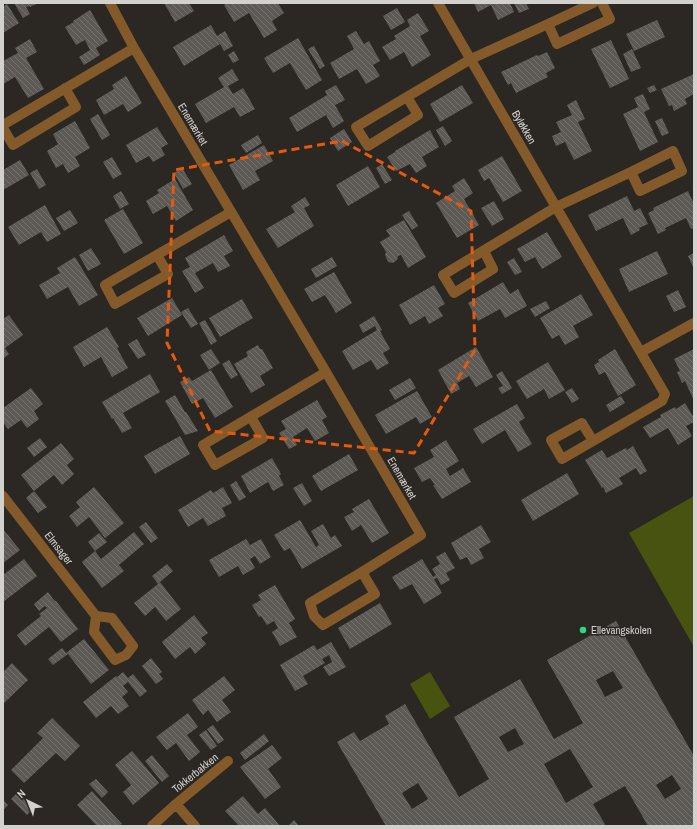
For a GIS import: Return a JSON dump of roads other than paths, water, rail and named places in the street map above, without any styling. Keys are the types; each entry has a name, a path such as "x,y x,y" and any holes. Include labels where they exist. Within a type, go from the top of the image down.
{"street":[{"name":"Enemærket","path":"110,3 134,48 421,535 310,603 314,616 323,625 375,594 362,572"},
{"name":"Byløkken","path":"438,3 556,208 666,394 662,401 594,441"},
{"path":"407,97 418,115 368,146 356,127 471,59 593,3"},
{"path":"548,24 557,44 610,19 602,3"},
{"path":"3,125 134,48"},
{"path":"3,128 12,144 76,107 65,88"},
{"path":"484,251 493,269 454,293 443,275 556,208 673,151 682,171 640,191 631,172"},
{"path":"157,255 168,274 115,304 104,285 231,212"},
{"path":"640,352 694,323"},
{"path":"251,417 263,438 215,465 203,445 326,372"},
{"name":"Elmsager","path":"3,496 96,616"},
{"path":"96,616 112,618 133,646 126,655 115,660 94,632 96,616"},
{"name":"Tokkerbakken","path":"152,826 228,761"},
{"name":"Tokkerbakken","path":"176,804 195,826"}],"place":[{"name":"Ellevangskolen","path":"583,630"}]}
